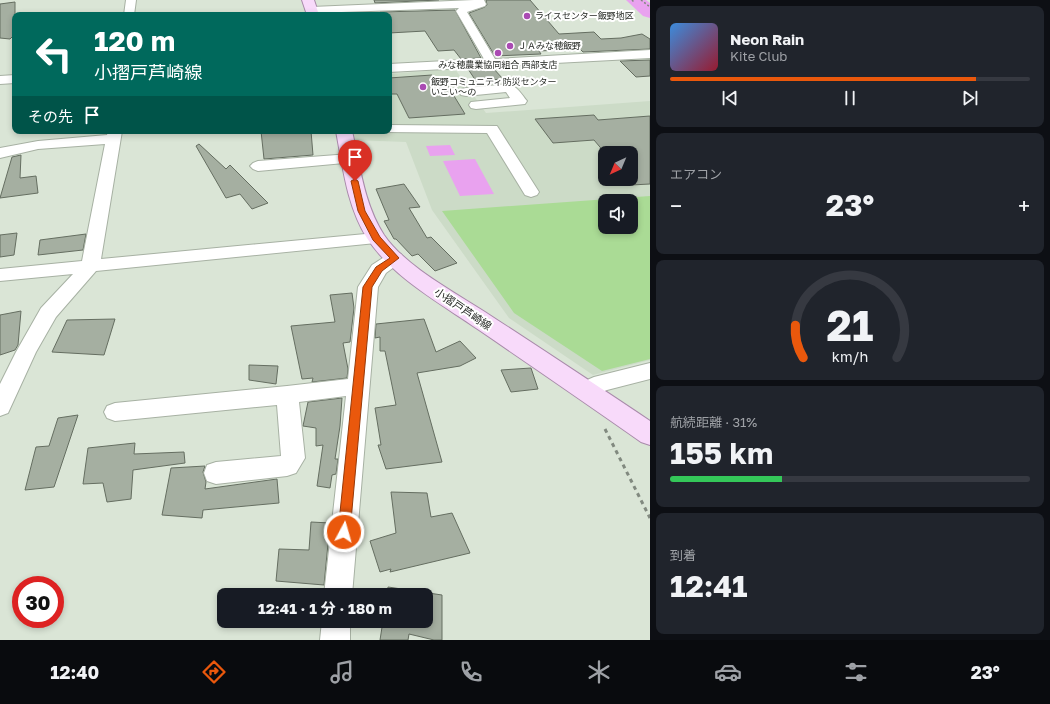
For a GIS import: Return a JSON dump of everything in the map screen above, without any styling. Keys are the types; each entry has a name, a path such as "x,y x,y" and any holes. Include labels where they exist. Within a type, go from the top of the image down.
{"main road":[{"name":"小摺戸芦崎線","path":"345,134 362,211 376,238 395,258 428,285 650,434"}],"street":[{"path":"129,12 131,0"},
{"path":"311,8 480,2"},
{"path":"480,2 460,11 492,63"},
{"path":"392,68 650,54"},
{"path":"448,65 492,129 532,192"},
{"path":"0,80 12,79"},
{"path":"466,92 509,88 520,101 476,106"},
{"path":"392,129 492,129"},
{"path":"0,153 38,145 114,135 90,267 48,313 26,352 0,407"},
{"path":"258,166 350,159"},
{"path":"0,275 376,238"},
{"path":"339,588 368,287 379,269 395,258"},
{"path":"586,390 602,383 650,371"},
{"path":"115,412 287,395 358,386"},
{"path":"216,473 287,466 293,458 287,395"},
{"path":"335,640 336,628"}],"path":[{"path":"641,0 650,7"},
{"path":"604,426 650,518"}],"shaded area":[{"path":"455,69 486,113 650,101 650,360 593,375 509,318 432,210 406,142 354,140 353,134 392,134 392,74"},
{"path":"450,145 455,155 430,156 426,146"},
{"path":"475,159 494,194 460,196 443,161"}],"green space":[{"path":"650,196 650,359 602,371 514,313 442,211 598,200 598,234 638,234 638,197"}],"building":[{"path":"374,0 439,0 375,3"},
{"path":"486,0 530,0 559,34 594,32 601,39 621,38 642,34 650,39 650,49 583,52 580,49 539,51 541,54 495,56 469,13 485,7 487,5"},
{"path":"15,2 15,12 12,12 12,37 10,39 0,38 0,4"},
{"path":"455,10 481,58 461,59 454,50 438,51 425,31 392,33 392,12 380,12"},
{"path":"650,60 650,76 636,77 620,61"},
{"path":"493,68 503,79 476,81 468,69"},
{"path":"432,75 439,87 448,86 465,114 409,118 397,94 392,94 392,78"},
{"path":"594,115 598,120 650,116 650,184 638,185 638,146 599,146 594,140 553,143 535,119"},
{"path":"261,134 311,134 313,155 264,159"},
{"path":"199,144 226,169 230,165 268,203 252,209 240,194 226,198 196,146"},
{"path":"21,155 20,178 36,176 38,193 0,198 12,157"},
{"path":"404,184 420,207 409,208 427,238 431,237 457,263 435,271 418,254 412,256 396,239 394,239 384,221 389,220 376,189"},
{"path":"17,233 14,255 0,257 0,235"},
{"path":"86,234 83,250 38,255 40,240"},
{"path":"352,293 354,308 350,342 343,343 348,369 347,378 312,382 313,378 302,379 291,326 335,322 330,295"},
{"path":"21,311 18,345 15,350 0,355 0,315"},
{"path":"115,319 104,355 52,352 67,320"},
{"path":"424,319 436,352 460,341 476,358 460,366 417,373 442,462 386,469 378,445 381,445 375,408 396,405 385,351 380,351 380,337 375,338 376,324"},
{"path":"249,365 278,366 276,384 249,380"},
{"path":"531,368 538,389 511,392 501,370"},
{"path":"342,398 340,426 335,459 338,459 336,474 332,475 330,488 317,486 323,445 316,446 316,428 303,426 308,402"},
{"path":"78,415 54,487 25,490 36,447 49,446 58,418"},
{"path":"135,443 134,454 184,452 185,463 133,470 131,499 107,502 103,483 83,484 88,448"},
{"path":"205,466 203,472 206,482 205,489 277,479 279,503 203,510 202,518 162,515 171,468"},
{"path":"391,492 427,493 431,517 452,513 470,553 390,572 391,569 380,572 370,541 396,533"},
{"path":"311,522 330,523 324,585 276,581 279,549 309,550"},
{"path":"433,594 442,595 442,640 434,640 409,634 408,640 380,640 382,628 433,628"}],"waterway":[{"path":"635,0 650,12"}],"place":[{"name":"ライスセンター飯野地区","path":"527,16"},
{"name":"ＪＡみな穂飯野","path":"510,46"},
{"name":"みな穂農業協同組合 西部支店","path":"498,53"},
{"name":"飯野コミュニティ防災センター いこい～の","path":"423,87"}],"route":[{"path":"344,532 368,287 379,269 395,258 376,238 362,211 355,181"}]}
